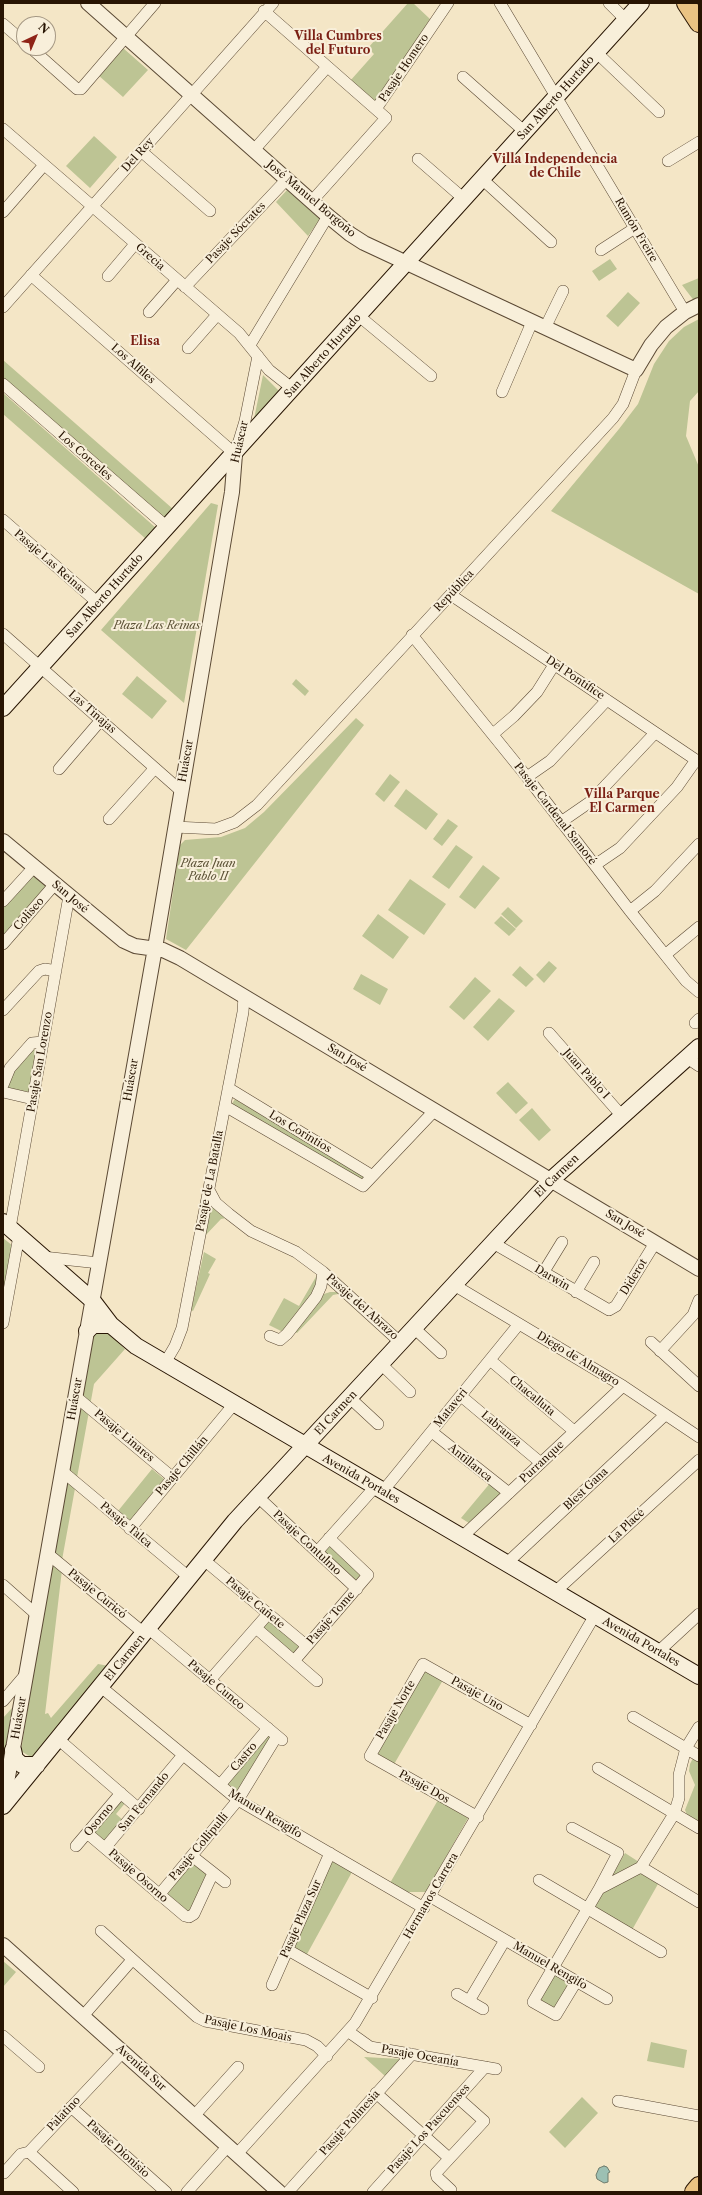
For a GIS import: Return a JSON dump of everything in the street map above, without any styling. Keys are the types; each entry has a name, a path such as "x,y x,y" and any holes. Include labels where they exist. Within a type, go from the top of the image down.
{"main road":[{"name":"San Alberto Hurtado","path":"3,708 235,454 641,3"},
{"path":"686,3 699,23"},
{"name":"El Carmen","path":"3,1805 204,1560 258,1497 551,1180 622,1116 693,1062 699,1047"},
{"name":"Avenida Portales","path":"10,1229 92,1300 111,1325 136,1346 699,1676"},
{"path":"86,1331 93,1325 111,1325"},
{"path":"14,1750 18,1762 26,1766 37,1765"},
{"path":"694,2192 699,2186"}],"street":[{"name":"José Manuel Borgoño","path":"88,3 350,234 407,263 636,370"},
{"path":"41,56 80,89 155,3"},
{"name":"Del Rey","path":"4,305 192,95 264,11 273,3"},
{"name":"Pasaje Homero","path":"312,201 386,118 376,109 448,3"},
{"name":"Ramón Freire","path":"500,3 685,312"},
{"path":"608,3 626,20"},
{"path":"264,11 376,109"},
{"path":"3,24 16,35"},
{"path":"597,53 659,112"},
{"path":"254,150 327,67"},
{"path":"463,77 524,132"},
{"name":"Grecia","path":"3,129 217,315 250,345 269,370 293,389"},
{"path":"668,161 699,142"},
{"path":"141,151 210,211"},
{"path":"418,159 464,199"},
{"path":"3,212 44,165"},
{"path":"482,179 551,242"},
{"name":"Pasaje Sócrates","path":"149,312 181,284 287,180"},
{"path":"250,345 328,216"},
{"path":"601,250 635,228"},
{"path":"108,276 135,244"},
{"name":"Los Alfiles","path":"31,275 235,454"},
{"path":"545,328 563,291"},
{"name":"República","path":"175,827 216,829 235,822 248,814 613,418 623,404 636,370 645,353 658,336 685,312 699,305"},
{"path":"188,348 217,315"},
{"path":"359,316 432,376"},
{"path":"502,392 532,322"},
{"name":"Huáscar","path":"3,1805 14,1750 86,1331 155,948 232,492 235,454 245,421 258,356"},
{"name":"Los Corceles","path":"3,384 167,527"},
{"name":"Pasaje Las Reinas","path":"3,520 98,604"},
{"name":"Del Pontífice","path":"450,595 697,761"},
{"name":"Las Tinajas","path":"3,634 181,791"},
{"name":"Pasaje Cardenal Samoré","path":"412,635 527,777 630,912 686,981 699,992"},
{"path":"493,734 514,716 537,692 554,665"},
{"path":"527,777 550,761 607,700"},
{"path":"59,769 101,720"},
{"path":"561,822 590,802 655,733"},
{"path":"595,865 620,848 677,787 697,761"},
{"path":"109,819 155,768"},
{"name":"San José","path":"3,841 124,941 135,946 155,948 170,952 699,1269"},
{"path":"630,912 655,891 699,844"},
{"path":"3,901 34,867"},
{"name":"Coliseo","path":"3,944 55,884"},
{"name":"Pasaje San Lorenzo","path":"3,1323 10,1229 69,896"},
{"path":"665,955 699,927"},
{"path":"3,1010 39,971 45,969 56,971"},
{"name":"Pasaje de La Batalla","path":"165,1363 180,1334 243,1012 244,996"},
{"name":"Juan Pablo I","path":"549,1032 622,1116"},
{"path":"3,1085 10,1068 32,1043 43,1042"},
{"name":"Los Corintios","path":"228,1088 371,1175"},
{"path":"3,1092 33,1099"},
{"path":"225,1106 363,1186 371,1175 435,1110"},
{"name":"Pasaje del Abrazo","path":"209,1190 216,1203 223,1210 251,1231 296,1252 322,1272 401,1343"},
{"path":"203,1219 223,1210"},
{"path":"543,1273 562,1242"},
{"name":"Darwin","path":"493,1243 606,1310 612,1310"},
{"name":"Diderot","path":"612,1310 655,1243"},
{"path":"42,1257 99,1263"},
{"path":"576,1292 594,1262"},
{"name":"Pasaje del Abrazo","path":"270,1336 280,1340 287,1334 316,1297 321,1286 322,1272"},
{"name":"Diego de Almagro","path":"454,1285 623,1386 699,1436"},
{"path":"316,1297 322,1290 328,1287 340,1288"},
{"path":"660,1351 693,1315 699,1300"},
{"name":"Mataveri","path":"317,1552 432,1432 519,1324"},
{"path":"414,1328 441,1353"},
{"path":"651,1342 699,1386"},
{"name":"Chacalluta","path":"490,1360 574,1431"},
{"path":"381,1364 410,1392"},
{"name":"Purranque","path":"462,1537 623,1386"},
{"name":"Pasaje Linares","path":"75,1396 172,1477"},
{"name":"Labranza","path":"461,1396 541,1463"},
{"path":"350,1398 378,1424"},
{"name":"Pasaje Chillán","path":"130,1529 234,1404"},
{"name":"Blest Gana","path":"506,1563 665,1415"},
{"name":"Antillanca","path":"432,1432 509,1493"},
{"name":"La Placé","path":"555,1592 699,1460"},
{"name":"Pasaje Talca","path":"62,1471 190,1578"},
{"name":"Pasaje Contulmo","path":"258,1497 357,1589"},
{"name":"Pasaje Tome","path":"294,1661 368,1576 329,1538"},
{"name":"Pasaje Curicó","path":"48,1554 147,1631"},
{"name":"Pasaje Cañete","path":"204,1560 306,1646"},
{"path":"3,1585 37,1615"},
{"path":"210,1680 268,1614"},
{"path":"658,1652 699,1614"},
{"name":"Hermanos Carrera","path":"187,2192 232,2150 327,2056 349,2032 372,1998 595,1615"},
{"path":"256,1628 317,1681"},
{"name":"Pasaje Cunco","path":"147,1631 210,1680 280,1738"},
{"name":"Pasaje Uno","path":"423,1664 532,1725"},
{"name":"Pasaje Norte","path":"370,1756 423,1664"},
{"path":"3,1701 27,1674"},
{"name":"Manuel Rengifo","path":"101,1687 238,1800 424,1908"},
{"path":"633,1716 699,1756"},
{"path":"599,1889 640,1867 674,1814 679,1798 679,1775 686,1748 699,1727"},
{"name":"Castro","path":"220,1785 268,1728"},
{"name":"Pasaje Collipulli","path":"160,1895 238,1800 280,1738"},
{"path":"58,1739 139,1809"},
{"name":"San Fernando","path":"105,1848 139,1809 183,1754"},
{"name":"Pasaje Dos","path":"370,1756 478,1817"},
{"path":"598,1768 699,1828"},
{"name":"Osorno","path":"76,1846 121,1793"},
{"path":"572,1828 618,1853 588,1909 534,2002 556,2015 576,1982"},
{"name":"Pasaje Osorno","path":"87,1833 181,1913 189,1917 194,1914 213,1873"},
{"name":"Pasaje Plaza Sur","path":"272,1985 330,1853"},
{"path":"192,1856 225,1882"},
{"path":"640,1867 699,1902"},
{"path":"539,1880 661,1952"},
{"name":"Manuel Rengifo","path":"431,1897 607,1999"},
{"name":"Pasaje Los Moais","path":"102,1931 197,2018 205,2021 306,2040 317,2046 327,2056"},
{"path":"469,2001 505,1940"},
{"name":"Avenida Sur","path":"3,1945 279,2192"},
{"path":"288,1950 372,1998"},
{"path":"83,2016 132,1960"},
{"path":"457,1994 483,2009"},
{"name":"Pasaje Oceanía","path":"349,2032 370,2047 490,2068"},
{"path":"3,2036 39,2067"},
{"name":"Palatino","path":"4,2173 21,2154 29,2152 122,2052"},
{"name":"Pasaje Polinesia","path":"288,2192 412,2054"},
{"path":"194,2116 238,2067"},
{"name":"Pasaje Los Pascuenses","path":"373,2192 458,2097 490,2068"},
{"path":"376,2093 449,2158"},
{"path":"451,2190 436,2174 484,2121 458,2097"},
{"path":"618,2101 699,2116"},
{"name":"Pasaje Dionisio","path":"71,2107 166,2192"},
{"path":"29,2152 68,2190"}],"green space":[{"path":"408,3 413,3 430,19 399,68 374,103 350,81 374,54 368,48"},
{"path":"123,48 148,70 123,97 98,75"},
{"path":"94,136 117,157 90,188 66,166"},
{"path":"287,190 320,219 308,236 276,202"},
{"path":"610,259 617,269 599,281 592,271"},
{"path":"699,278 699,301 695,302 682,285"},
{"path":"628,292 640,303 618,327 606,316"},
{"path":"699,319 699,391 690,401 686,436 699,467 699,594 551,511 638,404 654,364 669,341 684,327"},
{"path":"3,360 173,509 163,521 3,380"},
{"path":"263,375 279,391 254,419"},
{"path":"3,393 156,528 146,539 3,414"},
{"name":"Plaza Las Reinas","path":"211,503 218,505 184,703 101,630"},
{"path":"137,676 167,701 152,719 122,694"},
{"path":"296,679 309,691 305,696 292,684"},
{"name":"Plaza Juan Pablo II","path":"356,718 364,725 186,950 166,939 180,845 185,840 221,837 245,828 264,812"},
{"path":"390,774 400,782 384,802 375,794"},
{"path":"406,789 438,814 426,830 394,806"},
{"path":"448,819 458,826 442,846 433,839"},
{"path":"456,845 473,857 449,889 432,877"},
{"path":"483,865 500,878 475,909 459,897"},
{"path":"33,874 49,887 3,939 3,908"},
{"path":"410,879 446,904 424,935 388,910"},
{"path":"508,907 523,921 516,928 501,914"},
{"path":"378,914 409,937 393,959 362,936"},
{"path":"501,916 516,929 509,936 494,923"},
{"path":"549,961 557,968 544,983 536,975"},
{"path":"520,966 534,979 526,987 512,975"},
{"path":"361,974 388,989 380,1005 353,989"},
{"path":"475,977 491,991 464,1020 449,1007"},
{"path":"499,998 515,1011 488,1041 473,1027"},
{"path":"27,1049 37,1050 29,1092 13,1090 5,1086"},
{"path":"508,1082 528,1103 516,1114 496,1093"},
{"path":"235,1099 364,1176 360,1183 231,1105"},
{"path":"532,1108 551,1130 539,1141 519,1120"},
{"path":"209,1195 239,1226 226,1218 221,1219 203,1238"},
{"path":"3,1238 13,1246 3,1297"},
{"path":"204,1252 216,1259 208,1273 210,1274 193,1311 191,1310"},
{"path":"317,1275 315,1292 283,1332 269,1325 284,1298 299,1306"},
{"path":"338,1292 338,1294 333,1295 297,1333 295,1332 324,1294"},
{"path":"103,1328 125,1349 94,1384 62,1560 52,1552 93,1334"},
{"path":"152,1469 164,1479 130,1521 118,1511"},
{"path":"491,1482 505,1492 472,1525 461,1518"},
{"path":"329,1543 364,1575 356,1583 322,1551"},
{"path":"51,1564 62,1570 45,1714 48,1713 51,1718 98,1664 109,1666 34,1759 21,1751"},
{"path":"268,1618 302,1647 295,1656 261,1626"},
{"path":"425,1670 443,1680 393,1766 376,1756"},
{"path":"12,1708 3,1768 3,1718"},
{"path":"269,1733 273,1737 239,1792 227,1783"},
{"path":"694,1756 699,1759 699,1823 688,1817 685,1810 695,1785 689,1771 690,1764"},
{"path":"122,1797 126,1802 116,1814 124,1821 106,1843 94,1835 93,1830"},
{"path":"438,1800 468,1818 426,1892 406,1892 390,1883"},
{"path":"625,1853 639,1862 609,1881"},
{"path":"192,1860 208,1874 192,1910 187,1913 164,1895"},
{"path":"331,1860 352,1872 306,1956 291,1948"},
{"path":"639,1872 658,1884 632,1930 594,1908 603,1891"},
{"path":"3,1961 16,1972 3,1987"},
{"path":"553,1973 571,1984 555,2011 537,2001"},
{"path":"651,2042 687,2050 684,2068 647,2061"},
{"path":"364,2057 400,2059 385,2076"},
{"path":"582,2097 598,2113 565,2148 549,2132"}],"water":[{"path":"604,2166 607,2167 610,2172 608,2173 608,2182 604,2183 597,2179 596,2175 599,2168"}],"district":[{"name":"Villa Cumbres del Futuro","path":"338,44"},
{"name":"Villa Independencia de Chile","path":"555,167"},
{"name":"Elisa","path":"145,342"},
{"name":"Villa Parque El Carmen","path":"622,802"}]}
